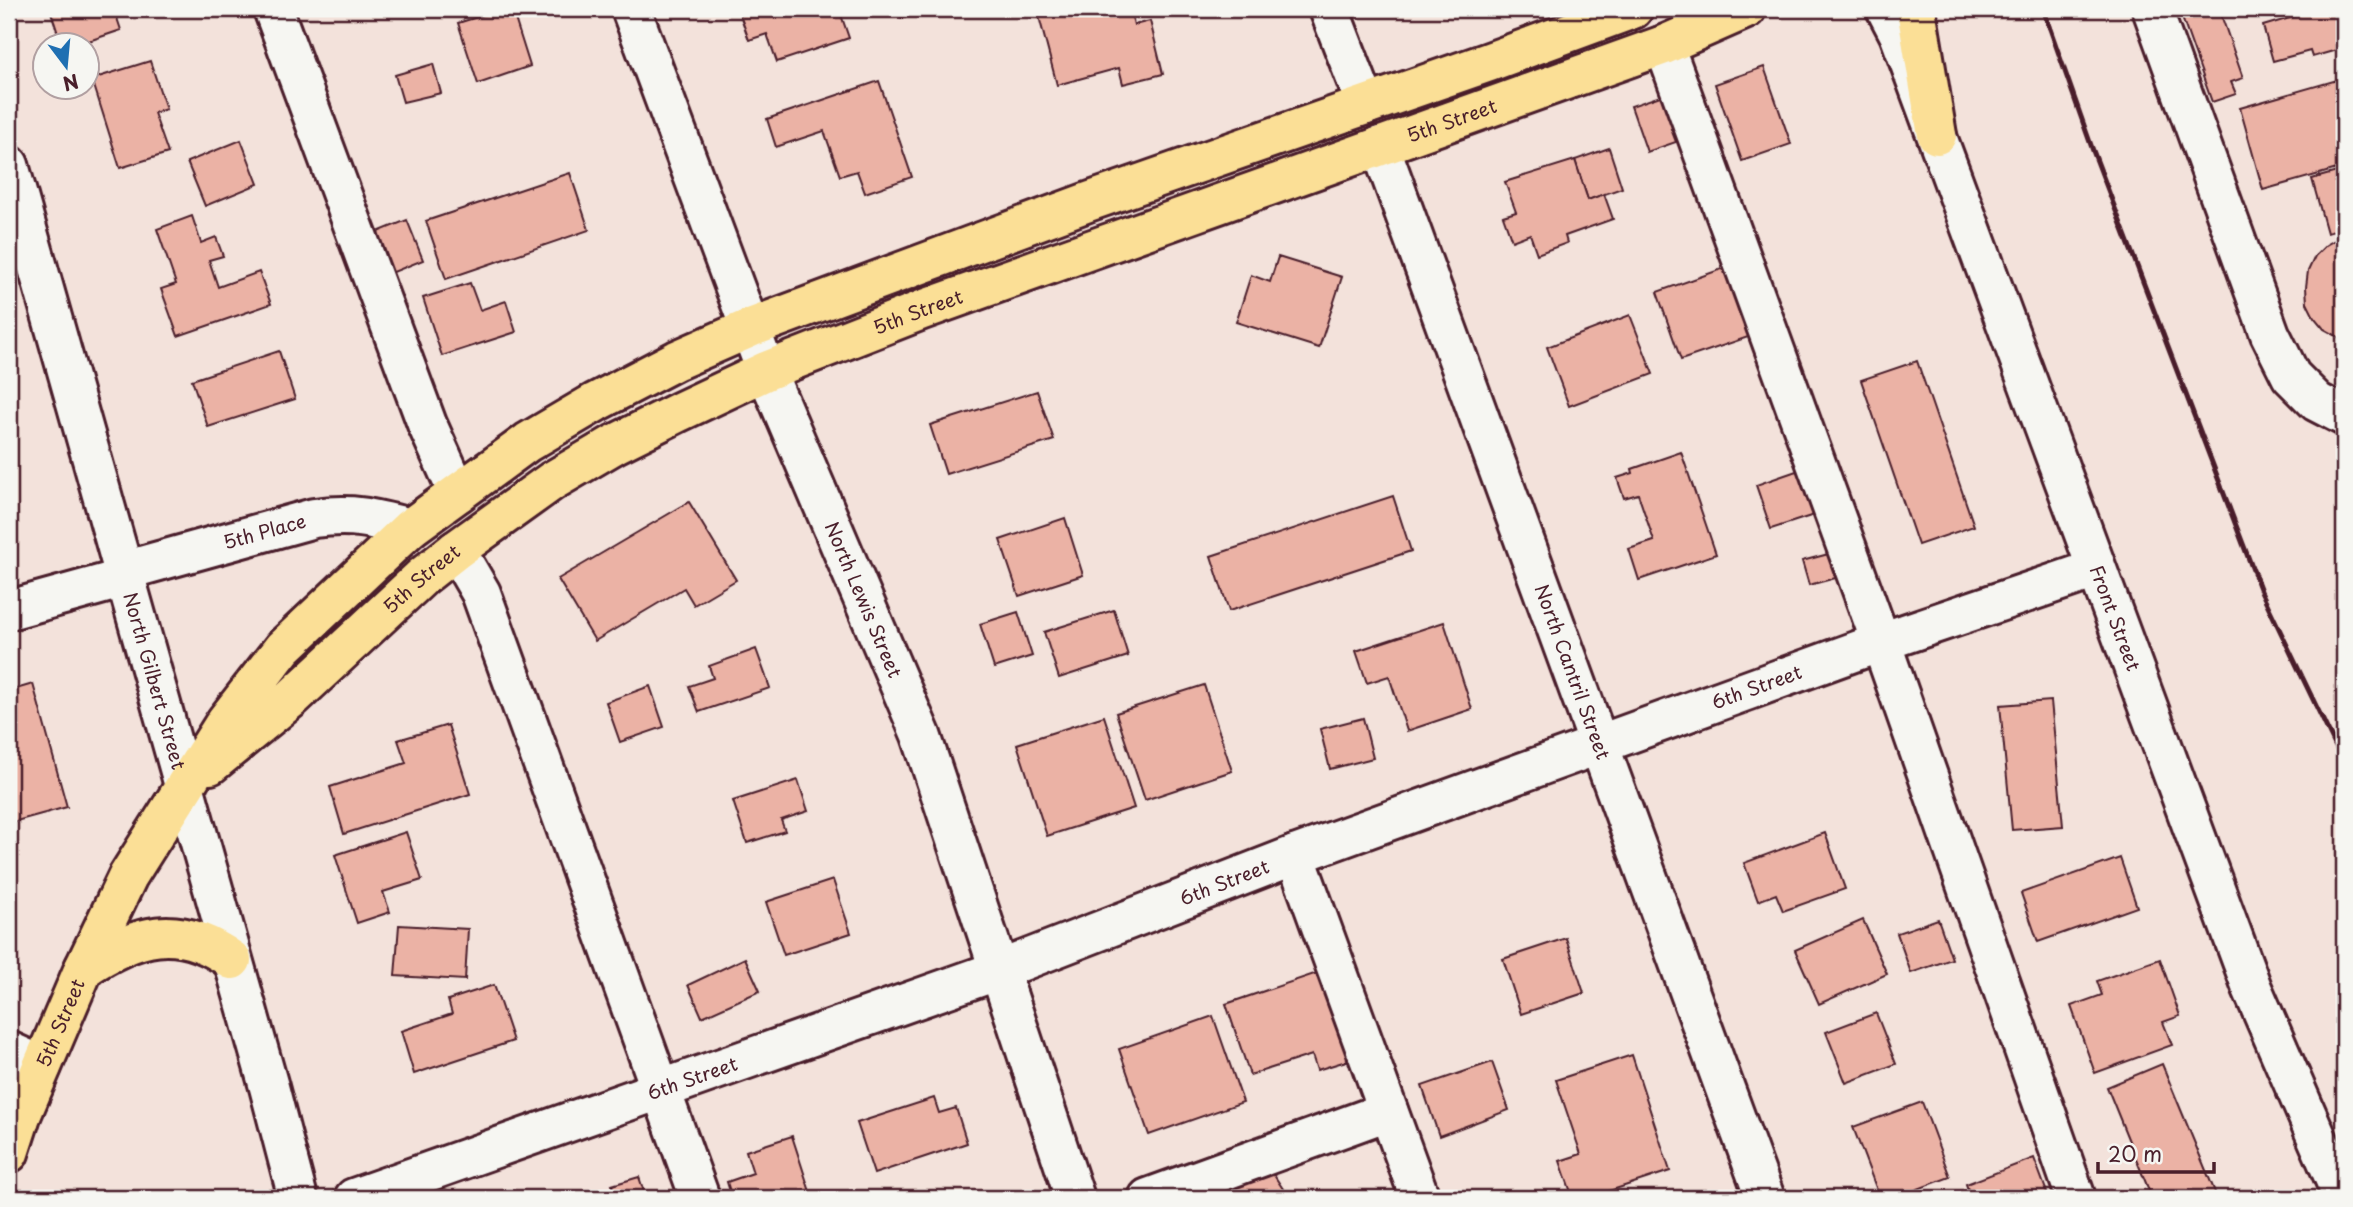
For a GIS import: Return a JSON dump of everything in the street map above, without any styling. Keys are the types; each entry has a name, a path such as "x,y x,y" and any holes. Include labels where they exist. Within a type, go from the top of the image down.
{"main road":[{"name":"5th Street","path":"184,786 291,698 423,576 552,481 615,444 766,372 922,310 1664,45 1746,9"},
{"name":"5th Street","path":"9,1153 21,1116 25,1058 83,968 128,876 226,721 283,648 410,528 528,442 596,402 677,360 750,328 1088,202 1628,10"},
{"path":"1894,15 1937,135"},
{"path":"83,968 124,945 157,936 182,936 200,940 232,960"}],"street":[{"path":"273,9 427,424 458,493"},
{"name":"North Lewis Street","path":"631,9 766,372 921,735 1074,1198"},
{"path":"1329,9 1366,105"},
{"path":"1709,25 1763,9"},
{"path":"2152,9 2270,334 2291,376 2317,402 2344,416"},
{"path":"1664,45 1881,642 2076,1198"},
{"name":"Front Street","path":"1937,135 2252,988 2343,1198"},
{"name":"North Cantril Street","path":"1380,146 1765,1198"},
{"name":"North Gilbert Street","path":"9,165 298,1198"},
{"name":"5th Place","path":"9,610 314,518 343,514 370,517 410,528"},
{"path":"456,550 481,593 700,1198"},
{"name":"6th Street","path":"354,1198 999,970 1295,855 1881,642 2096,569"},
{"path":"1295,855 1420,1198"},
{"path":"1148,1198 1388,1111"}],"building":[{"path":"50,9 114,9 121,30 102,36 102,32 57,32"},
{"path":"503,9 512,9 530,66 478,84 458,23"},
{"path":"738,9 839,9 849,38 777,62 767,34 749,40"},
{"path":"899,9 929,9 902,18"},
{"path":"1037,9 1130,9 1134,25 1150,21 1163,74 1123,84 1119,68 1057,85"},
{"path":"2179,9 2219,9 2243,78 2231,82 2236,94 2212,102"},
{"path":"2314,9 2344,9 2344,48 2312,57 2310,51 2273,61 2263,26"},
{"path":"150,61 166,109 154,113 168,153 120,168 99,102 102,102 102,76"},
{"path":"433,64 441,93 403,102 395,75"},
{"path":"1764,67 1791,144 1742,161 1715,84"},
{"path":"2344,78 2344,167 2263,190 2240,108"},
{"path":"879,81 912,177 865,193 857,171 840,176 824,131 776,147 767,119"},
{"path":"1669,93 1681,126 1671,129 1676,142 1647,152 1631,106"},
{"path":"241,140 258,184 205,206 187,162"},
{"path":"1609,148 1622,188 1588,200 1575,160"},
{"path":"1575,160 1588,200 1604,194 1613,219 1565,236 1567,243 1537,254 1530,234 1512,241 1503,216 1516,212 1505,182"},
{"path":"2344,170 2344,228 2327,233 2312,179"},
{"path":"570,173 589,230 446,279 426,221"},
{"path":"192,216 201,243 216,237 223,256 209,260 218,287 259,272 271,304 178,336 161,289 176,284 157,229"},
{"path":"407,220 423,260 391,273 375,233"},
{"path":"2344,235 2344,340 2324,329 2314,317 2307,303 2306,287 2308,271 2315,256 2326,245"},
{"path":"1278,257 1342,277 1319,348 1236,322 1251,275 1270,282"},
{"path":"1736,264 1760,333 1681,360 1657,292"},
{"path":"470,283 480,310 506,301 516,332 442,356 423,298"},
{"path":"1630,315 1653,374 1569,406 1547,347"},
{"path":"279,351 295,399 208,427 192,380"},
{"path":"1917,361 1974,526 1918,545 1861,380"},
{"path":"1037,391 1054,440 946,474 930,425"},
{"path":"1681,452 1716,554 1639,580 1629,549 1654,541 1638,494 1624,498 1617,478 1633,473 1632,469"},
{"path":"1805,468 1820,513 1771,529 1756,485"},
{"path":"1393,496 1411,551 1229,611 1211,556"},
{"path":"689,502 736,580 694,605 684,588 595,641 558,579"},
{"path":"1065,518 1083,575 1019,596 1000,540"},
{"path":"1840,551 1847,575 1809,585 1802,561"},
{"path":"1114,610 1128,656 1059,678 1044,632"},
{"path":"1018,612 1032,656 994,668 980,624"},
{"path":"1444,622 1472,709 1407,731 1389,676 1367,683 1356,651"},
{"path":"756,649 770,688 699,712 689,686 713,678 709,666"},
{"path":"33,684 67,807 9,823 9,691"},
{"path":"1204,685 1232,771 1145,800 1116,713"},
{"path":"650,686 664,727 620,742 606,702"},
{"path":"2051,701 2063,826 2012,830 2000,705"},
{"path":"1104,716 1134,808 1047,836 1017,744"},
{"path":"1363,718 1373,758 1330,769 1320,729"},
{"path":"448,725 470,794 344,834 330,787 406,763 398,740"},
{"path":"798,780 808,811 781,820 785,831 747,843 733,801"},
{"path":"406,832 422,880 383,892 390,912 357,923 335,855"},
{"path":"1825,833 1845,889 1783,911 1776,894 1758,901 1744,863"},
{"path":"2120,858 2137,907 2038,942 2021,893"},
{"path":"833,880 851,933 784,955 766,902"},
{"path":"1938,919 1952,959 1911,973 1897,933"},
{"path":"1863,920 1887,974 1819,1004 1795,950"},
{"path":"399,925 468,929 465,980 395,976"},
{"path":"1566,938 1584,993 1521,1014 1503,959"},
{"path":"745,958 760,991 702,1017 688,985"},
{"path":"2160,959 2180,1016 2163,1022 2172,1045 2095,1073 2071,1006 2102,995 2097,981"},
{"path":"1326,970 1356,1058 1317,1070 1312,1055 1250,1075 1226,1004"},
{"path":"494,985 513,1041 414,1074 401,1031 452,1014 448,1000"},
{"path":"1876,1013 1896,1064 1846,1083 1826,1032"},
{"path":"1213,1016 1243,1102 1149,1135 1119,1049"},
{"path":"1632,1055 1670,1171 1588,1198 1573,1198 1560,1161 1581,1154 1556,1080"},
{"path":"1492,1062 1509,1110 1439,1136 1422,1086"},
{"path":"2162,1064 2217,1197 2152,1198 2107,1087"},
{"path":"934,1098 939,1113 956,1108 967,1143 874,1174 857,1123"},
{"path":"1922,1102 1950,1177 1894,1198 1880,1198 1853,1127"},
{"path":"792,1136 812,1198 732,1198 727,1182 753,1173 746,1151"},
{"path":"2034,1158 2049,1198 1971,1198 1966,1184"},
{"path":"1264,1160 1289,1198 1204,1198"},
{"path":"639,1177 646,1198 616,1198 612,1185"}],"railway":[{"path":"2043,9 2092,148 2261,591 2344,764"}]}
